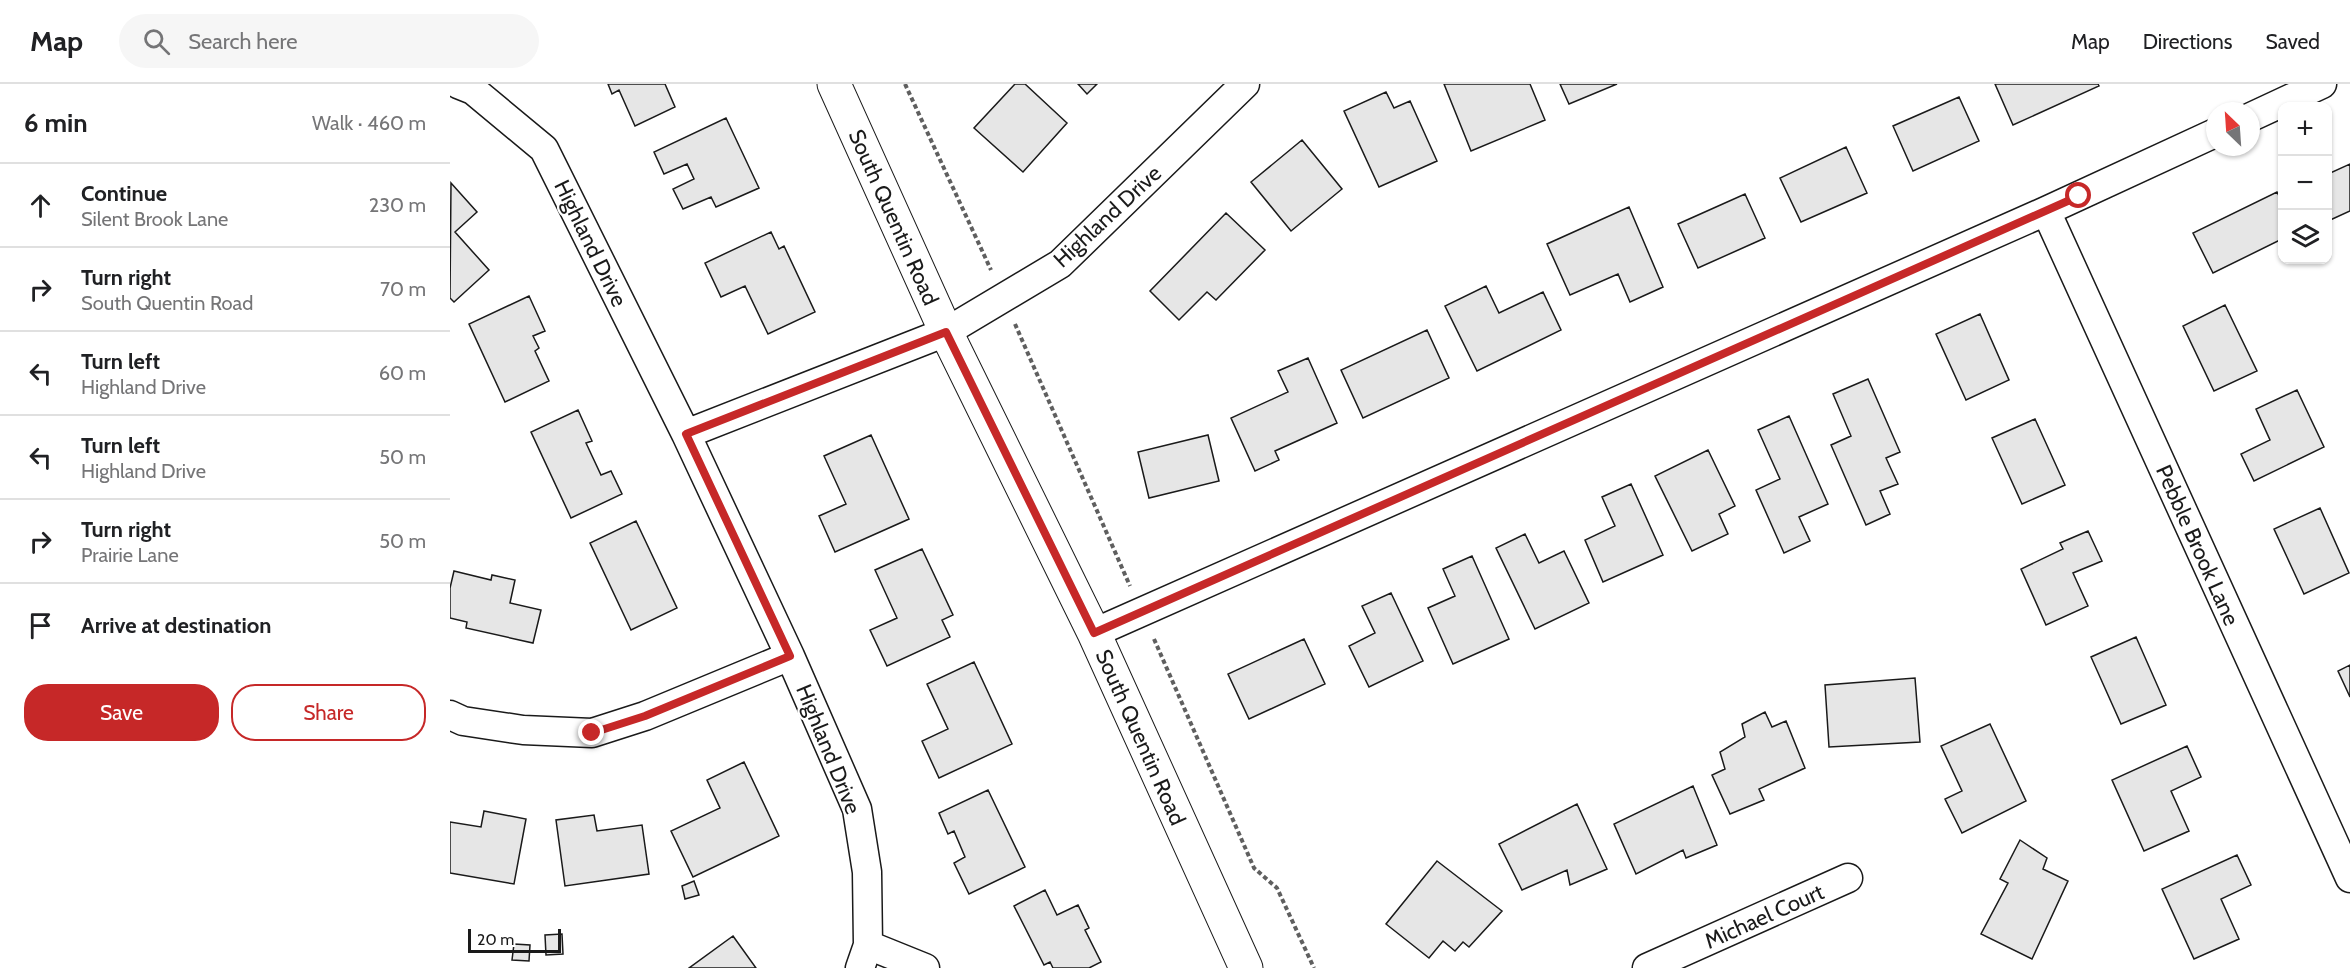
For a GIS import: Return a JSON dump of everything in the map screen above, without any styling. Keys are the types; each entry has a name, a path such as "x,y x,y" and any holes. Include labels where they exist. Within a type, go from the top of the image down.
{"main road":[{"name":"South Quentin Road","path":"834,84 946,332 1094,633 1246,968"}],"street":[{"name":"Highland Drive","path":"459,84 473,90 544,149 686,434 790,656 857,809 867,872 864,957 925,968"},
{"name":"Highland Drive","path":"686,434 946,332 1060,264 1245,84"},
{"path":"2260,113 2322,84"},
{"path":"1094,633 2046,212 2206,138"},
{"name":"Pebble Brook Lane","path":"2046,212 2350,878"},
{"path":"450,715 464,722 522,730 592,733 645,716 790,656"},
{"name":"Michael Court","path":"1647,968 1848,878"}],"path":[{"path":"905,84 1003,298 1254,868 1277,888 1314,968"}],"building":[{"path":"608,84 665,84 675,107 635,126 619,90 612,94"},
{"path":"1015,84 1025,84 1067,123 1023,172 974,128"},
{"path":"1078,84 1097,84 1087,94"},
{"path":"1444,84 1530,84 1545,120 1471,151"},
{"path":"1560,84 1617,84 1569,104"},
{"path":"1995,84 2098,84 2099,86 2013,125"},
{"path":"1386,92 1394,108 1410,101 1437,161 1379,187 1344,111"},
{"path":"1959,97 1979,141 1913,171 1893,126"},
{"path":"726,118 759,188 716,207 711,197 683,209 673,189 694,179 687,164 664,174 654,152"},
{"path":"1302,140 1342,189 1291,231 1251,182"},
{"path":"1846,147 1867,193 1801,222 1780,178"},
{"path":"2350,164 2350,211 2332,219 2332,210 2332,172"},
{"path":"451,183 477,212 455,232 489,270 454,302 450,298"},
{"path":"2277,192 2278,194 2278,241 2213,273 2193,233"},
{"path":"1745,194 1765,238 1698,268 1678,224"},
{"path":"1629,207 1663,287 1630,302 1618,274 1570,295 1547,244"},
{"path":"1226,213 1265,250 1216,300 1207,292 1179,320 1150,291"},
{"path":"771,232 779,249 784,246 815,312 768,334 745,286 721,297 705,263"},
{"path":"1486,286 1499,313 1543,292 1561,330 1477,371 1445,306"},
{"path":"529,296 545,331 533,336 539,348 535,351 549,381 505,402 469,324"},
{"path":"2225,305 2257,371 2214,391 2183,326"},
{"path":"1980,314 2009,380 1966,400 1936,334"},
{"path":"1427,330 1449,378 1363,418 1341,370"},
{"path":"1308,358 1337,423 1275,451 1279,460 1255,471 1231,418 1288,392 1278,371"},
{"path":"1868,379 1900,452 1886,458 1898,484 1880,491 1890,514 1866,525 1831,445 1851,436 1833,394"},
{"path":"2297,390 2324,447 2254,481 2241,454 2270,440 2256,409"},
{"path":"578,410 592,441 586,443 601,475 611,471 622,494 571,518 531,432"},
{"path":"1789,416 1828,504 1799,517 1810,541 1784,553 1756,490 1780,479 1758,430"},
{"path":"2035,419 2065,485 2022,504 1992,438"},
{"path":"871,435 909,519 835,552 819,516 846,504 824,456"},
{"path":"1208,435 1219,481 1149,498 1138,452"},
{"path":"1708,450 1735,506 1719,514 1728,534 1692,551 1655,476"},
{"path":"1631,484 1663,555 1603,582 1585,540 1615,526 1602,497"},
{"path":"2320,508 2349,573 2304,594 2274,529"},
{"path":"636,521 677,608 631,630 590,543"},
{"path":"2088,531 2102,561 2073,573 2088,606 2046,625 2021,569 2063,549 2060,543"},
{"path":"1525,534 1539,563 1564,551 1589,603 1535,629 1496,548"},
{"path":"922,549 953,615 942,620 950,637 887,666 870,630 897,618 875,570"},
{"path":"1472,556 1509,639 1453,664 1428,608 1455,596 1443,569"},
{"path":"454,571 491,580 492,575 515,580 510,603 541,610 533,643 466,628 467,622 450,618 450,588"},
{"path":"1391,593 1423,661 1369,687 1349,646 1375,633 1362,606"},
{"path":"2136,637 2166,705 2121,724 2091,657"},
{"path":"1304,639 1325,684 1249,719 1228,674"},
{"path":"974,662 1012,744 939,778 922,741 948,729 927,684"},
{"path":"2350,665 2350,697 2338,671"},
{"path":"1915,678 1920,742 1829,747 1825,685"},
{"path":"1765,712 1772,727 1786,721 1805,768 1759,789 1764,800 1730,814 1712,775 1725,769 1720,752 1745,737 1742,724"},
{"path":"1990,724 2026,801 1962,833 1945,799 1962,791 1941,746"},
{"path":"2187,746 2201,777 2171,791 2189,831 2144,851 2112,780"},
{"path":"744,762 779,836 693,877 671,831 720,808 707,780"},
{"path":"1693,786 1717,845 1686,858 1683,850 1636,874 1614,824"},
{"path":"988,790 1025,867 969,894 954,863 965,857 954,831 948,834 939,813"},
{"path":"1577,804 1607,869 1570,885 1567,870 1522,890 1499,844"},
{"path":"484,811 526,819 514,884 450,873 450,822 481,827"},
{"path":"594,815 597,831 642,825 649,874 565,886 556,820"},
{"path":"2020,840 2047,858 2043,869 2068,881 2032,959 1981,934 2008,883 2000,879"},
{"path":"2237,855 2251,885 2221,899 2239,939 2194,959 2162,889"},
{"path":"1437,861 1502,911 1469,947 1463,942 1455,951 1443,941 1429,958 1386,924"},
{"path":"694,881 699,895 685,899 682,886"},
{"path":"1045,890 1057,915 1078,905 1089,928 1085,930 1101,962 1089,968 1053,968 1050,962 1044,965 1014,906"},
{"path":"562,934 563,954 546,955 545,935"},
{"path":"733,936 756,968 689,968"},
{"path":"514,944 530,945 529,961 512,960"}],"route":[{"path":"592,733 645,716 790,656 686,434 946,332 1094,633 2079,196"}]}
